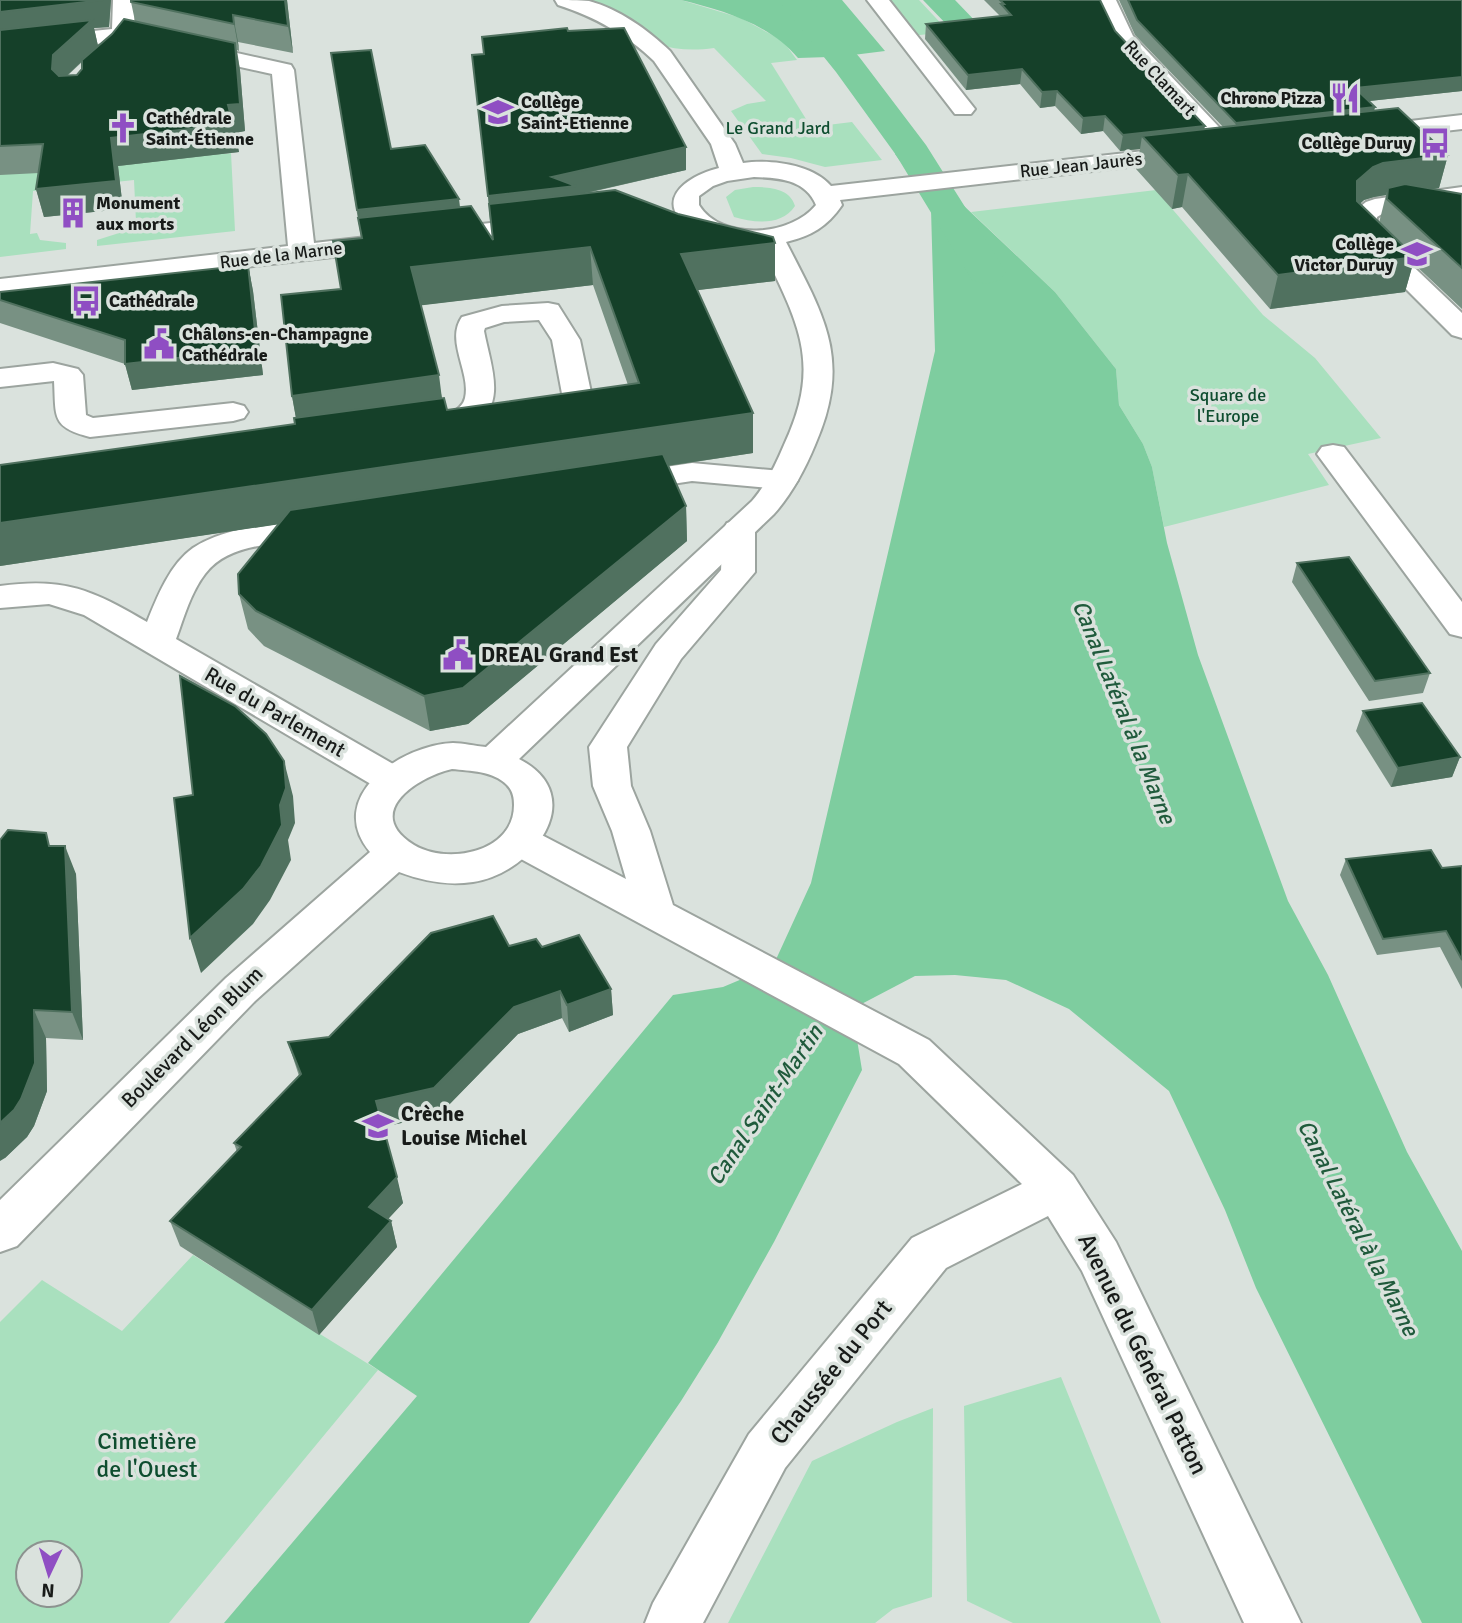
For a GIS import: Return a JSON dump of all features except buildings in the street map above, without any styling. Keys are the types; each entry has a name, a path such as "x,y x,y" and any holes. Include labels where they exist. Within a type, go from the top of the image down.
{"street":[{"path":"100,62 123,34 124,0"},
{"path":"566,0 589,8 646,40 662,56 723,144 733,171"},
{"path":"878,0 963,109"},
{"name":"Rue Clamart","path":"1105,0 1124,39 1226,149"},
{"path":"0,47 123,34 283,70 302,253"},
{"path":"1348,135 1462,122"},
{"name":"Rue Jean Jaurès","path":"826,194 1253,146"},
{"path":"754,169 792,174 819,186 826,194 829,205 824,216 811,226 770,237 725,233 675,209 702,182 733,171 754,169"},
{"path":"1462,195 1375,207 1364,214 1362,225 1363,233 1462,329"},
{"name":"Rue de la Marne","path":"0,287 572,221"},
{"path":"495,760 765,505 782,480 812,413 820,365 813,336 770,237"},
{"path":"548,311 566,340 578,402 566,411 510,417 440,426 474,412 481,396 470,331 472,323 502,314 548,311"},
{"path":"0,378 53,372 68,375 71,420 90,428 233,412"},
{"path":"1332,454 1462,626"},
{"path":"586,488 692,472 782,480"},
{"path":"157,643 174,597 195,562 233,541 348,525"},
{"path":"656,914 631,831 612,786 608,747 668,652 738,572 739,530"},
{"name":"Rue du Parlement","path":"0,597 41,592 69,595 394,781"},
{"path":"474,756 495,760 516,770 530,786 536,804 533,823 520,841 500,857 473,867 444,869 417,865 394,854 382,841 375,826 375,811 382,795 410,769 441,758 474,756"},
{"name":"Avenue du Général Patton","path":"520,841 914,1052 1056,1189 1099,1257 1273,1623"},
{"name":"Boulevard Léon Blum","path":"0,1231 247,981 332,904 394,854"},
{"name":"Chaussée du Port","path":"673,1623 767,1451 929,1252 1056,1189"}],"green space":[{"name":"Le Grand Jard","path":"565,0 681,0 741,18 783,41 797,60 771,63 811,127 852,122 882,160 825,167 762,154 731,111 747,104 766,101 714,48 691,50 652,42"},
{"path":"881,0 919,0 949,32 910,36"},
{"path":"223,148 224,154 231,153 235,231 97,246 97,240 116,234 126,224 136,222 134,180 33,191 30,234 37,233 40,240 66,243 66,249 0,257 0,170"},
{"path":"753,187 784,192 795,206 776,220 751,221 734,217 726,197 735,190"},
{"name":"Square de l'Europe","path":"1156,190 1263,315 1315,358 1381,438 1308,454 1329,485 1164,527 1152,467 1143,444 1119,405 1116,369 1055,292 971,212"},
{"name":"Cimetière de l'Ouest","path":"193,1255 378,1370 169,1623 0,1623 0,1322 42,1280 122,1331"},
{"path":"1061,1377 1161,1623 1013,1623 967,1601 964,1406"},
{"path":"933,1408 932,1597 893,1609 875,1623 728,1623 812,1461"}],"water":[{"path":"681,0 842,0 885,51 853,55 931,157 900,161 895,154 899,152 829,57 798,58 787,46 759,27 713,8"},
{"path":"923,0 955,0 979,25 950,28"},
{"name":"Canal Saint-Martin","path":"963,205 1055,292 1116,369 1119,405 1143,444 1152,467 1167,543 1198,655 1288,901 1328,975 1407,1152 1462,1251 1462,1623 1422,1623 1256,1288 1225,1210 1169,1091 1069,1009 1006,980 955,975 915,976 852,1009 862,1070 774,1242 718,1342 681,1401 529,1623 224,1623 417,1396 368,1363 673,995 723,987 773,966 811,883 935,351 931,209"}],"waterway":[{"name":"Canal Latéral à la Marne","path":"794,0 848,65 913,153 986,272"}],"place":[{"name":"Chrono Pizza","path":"1345,98"},
{"name":"Collège Saint-Etienne","path":"498,112"},
{"name":"Cathédrale Saint-Étienne","path":"123,128"},
{"name":"Collège Duruy","path":"1435,143"},
{"name":"Monument aux morts","path":"73,213"},
{"name":"Collège Victor Duruy","path":"1417,254"},
{"name":"Cathédrale","path":"86,301"},
{"name":"Châlons-en-Champagne Cathédrale","path":"159,344"},
{"name":"DREAL Grand Est","path":"458,655"},
{"name":"Crèche Louise Michel","path":"378,1126"}]}
